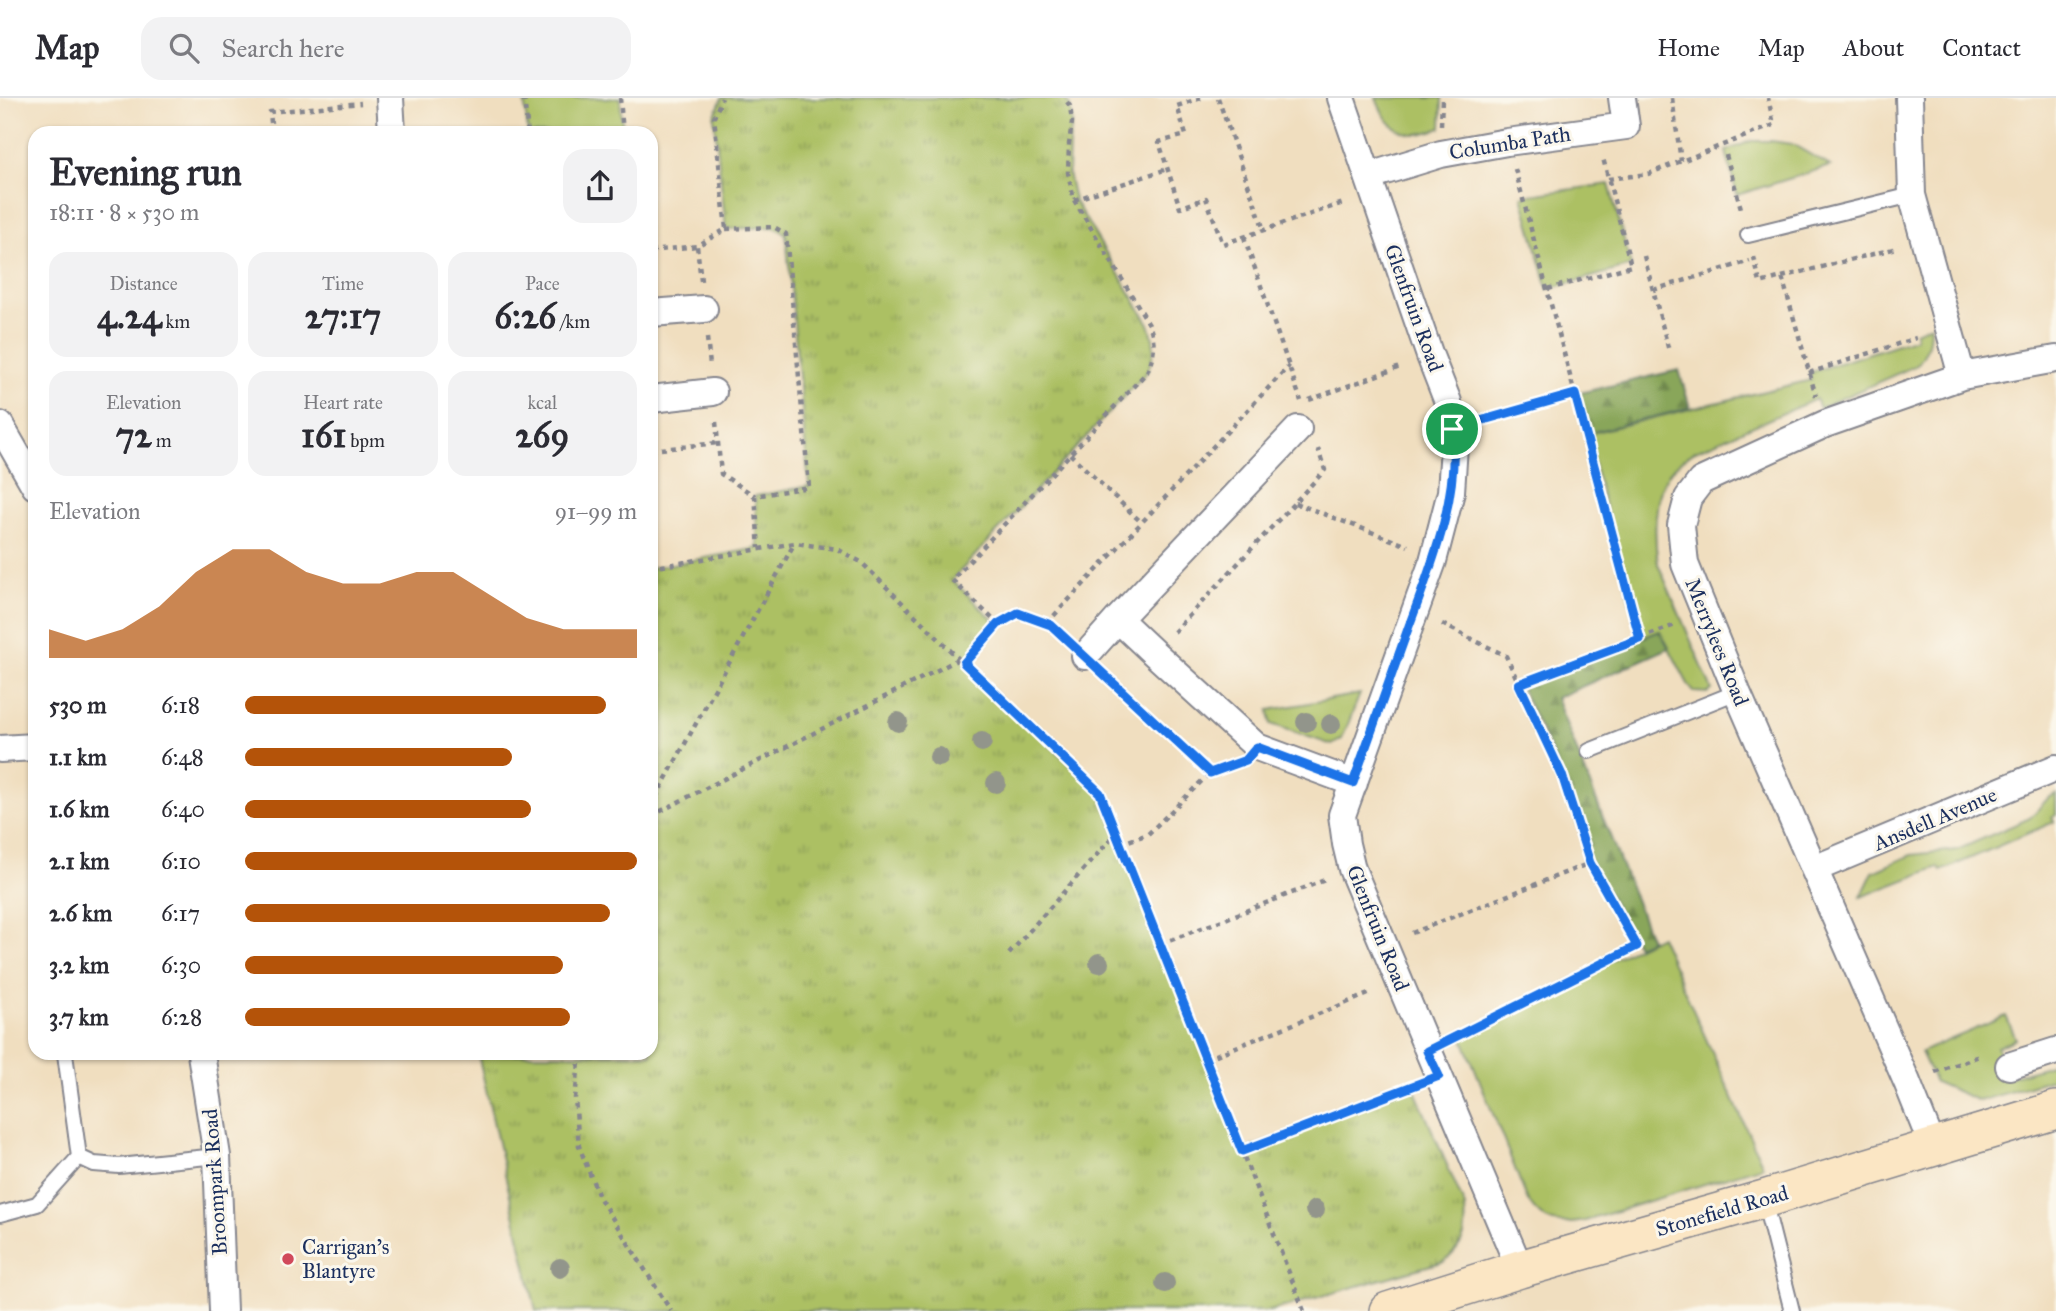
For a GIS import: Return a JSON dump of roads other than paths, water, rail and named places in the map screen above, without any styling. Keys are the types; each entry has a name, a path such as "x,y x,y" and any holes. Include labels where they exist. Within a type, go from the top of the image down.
{"street":[{"name":"Glenfruin Road","path":"1341,98 1448,402 1454,446 1451,492 1434,556 1342,815 1346,844 1352,869 1520,1269"},
{"name":"Columba Path","path":"1372,184 1441,154 1626,126 1622,98"},
{"path":"1909,98 1912,195 1962,376"},
{"path":"390,99 392,126"},
{"path":"658,312 704,309"},
{"name":"Merrylees Road","path":"1934,1147 1737,692 1685,564 1681,525 1688,498 1701,481 1825,424 1962,376 2056,359"},
{"path":"658,398 713,392"},
{"path":"0,425 28,474"},
{"path":"1085,656 1298,429"},
{"path":"1118,619 1257,747 1353,783"},
{"path":"0,749 28,747"},
{"name":"Ansdell Avenue","path":"1814,870 2056,768"},
{"path":"2009,1066 2056,1051"},
{"name":"Broompark Road","path":"202,1060 217,1156 223,1311"},
{"name":"Stonefield Road","path":"1388,1311 1520,1269 1764,1199 2056,1110"}],"lane":[{"path":"1748,235 1912,195"},
{"path":"1589,751 1737,692"},
{"path":"0,1214 37,1204 79,1157 66,1060"},
{"path":"79,1157 94,1164 119,1166 217,1156"},
{"path":"1764,1199 1792,1311"}],"place":[{"name":"Carrigan's Blantyre","path":"288,1259"}]}
